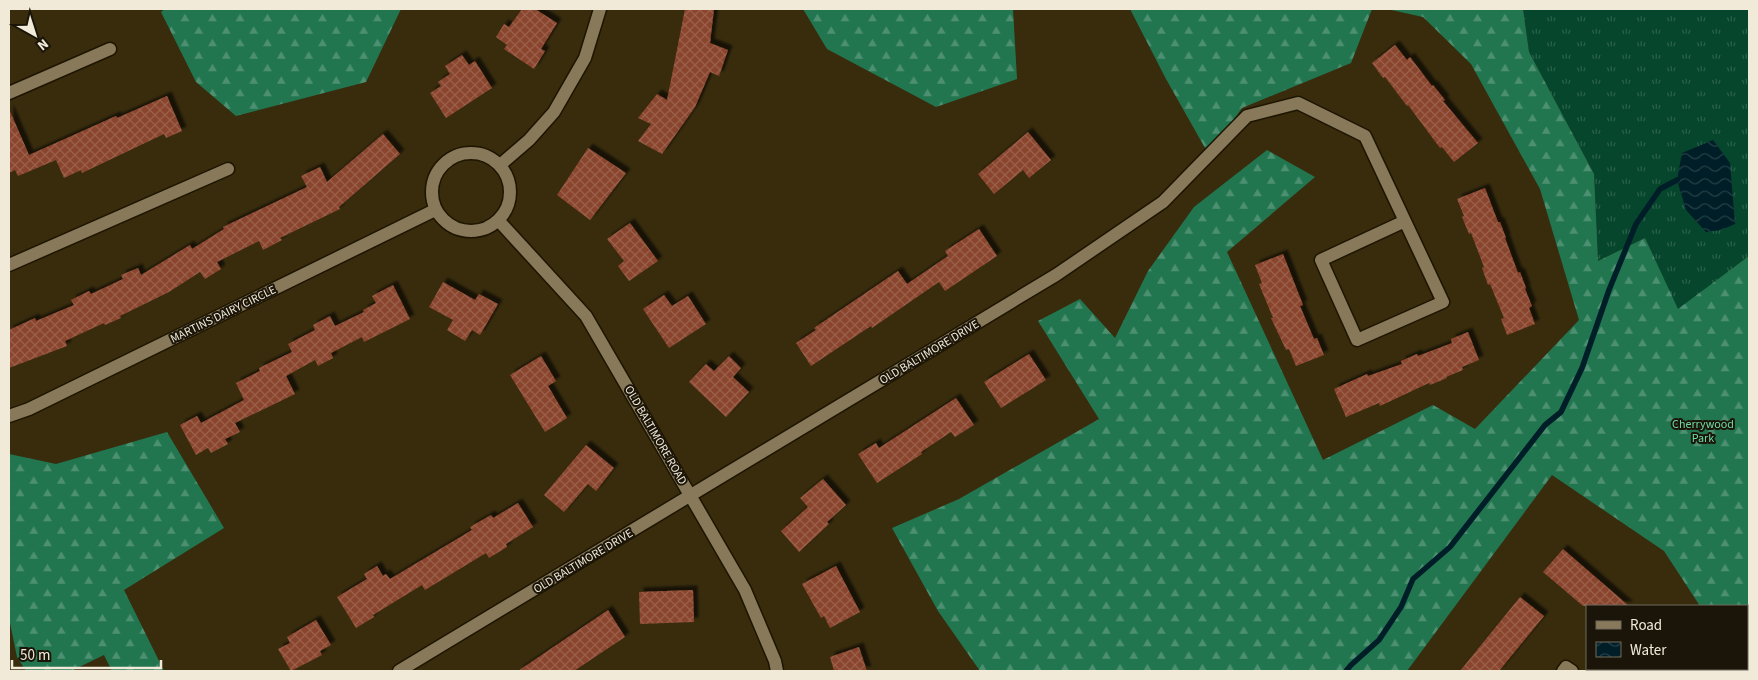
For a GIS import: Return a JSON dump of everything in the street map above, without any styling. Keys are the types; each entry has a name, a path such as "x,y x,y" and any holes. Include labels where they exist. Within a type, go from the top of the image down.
{"street":[{"path":"500,165 529,140 554,112 585,58 600,9"},
{"path":"9,93 110,49"},
{"name":"OLD BALTIMORE DRIVE","path":"399,671 1056,275 1163,202 1248,116 1298,103 1365,136 1405,221 1443,302 1357,340 1321,260 1405,221"},
{"path":"470,152 487,156 500,165 508,178 511,195 507,210 499,221 483,231 464,232 447,224 435,210 431,195 433,181 440,167 453,157 470,152"},
{"path":"9,265 228,169"},
{"name":"MARTINS DAIRY CIRCLE","path":"9,416 29,409 435,210"},
{"name":"OLD BALTIMORE ROAD","path":"499,221 586,316 745,590 775,661 777,671"},
{"path":"1562,671 1566,667 1572,671"}],"green space":[{"path":"165,9 401,9 366,82 236,116 196,82 161,12"},
{"path":"803,9 1013,9 1017,79 936,107 827,49"},
{"path":"1130,9 1372,9 1351,63 1242,108 1209,155 1166,79"},
{"name":"Cherrywood Park","path":"1387,9 1523,9 1529,52 1594,174 1598,261 1645,238 1678,309 1749,256 1749,663 1748,605 1699,605 1664,551 1552,475 1407,671 980,671 938,611 892,528 959,499 1099,419 1038,321 1080,299 1115,338 1148,271 1194,207 1267,150 1315,177 1227,252 1323,460 1433,405 1475,429 1579,320 1540,189 1471,64 1423,17"},
{"path":"1523,9 1749,9 1749,256 1678,310 1645,238 1598,261 1594,174 1529,52"},
{"path":"167,432 224,528 124,590 164,671 112,671 104,655 71,671 26,671 17,657 9,618 9,454 56,464"}],"water":[{"path":"1713,140 1730,163 1735,224 1721,230 1706,232 1686,210 1677,180 1682,153"}],"building":[{"path":"522,9 535,9 557,23 541,49 545,51 534,69 504,49 507,45 496,37 504,24 509,27"},
{"path":"685,9 714,9 710,43 728,50 719,76 710,72 695,107 662,154 638,141 651,124 638,118 657,94 667,100"},
{"path":"1395,45 1407,60 1410,57 1478,143 1454,162 1442,147 1440,148 1408,105 1372,63"},
{"path":"462,55 469,65 475,61 492,88 446,118 430,93 441,86 438,82 450,74 445,66"},
{"path":"167,96 182,131 166,138 164,134 82,173 81,170 64,178 56,160 18,176 15,170 9,173 9,109 29,155 116,116 117,118"},
{"path":"1028,132 1051,160 1029,178 1023,170 994,194 978,174"},
{"path":"383,134 400,154 339,207 340,209 280,238 282,240 263,250 259,241 217,262 221,269 205,279 200,272 169,292 120,316 121,318 105,325 104,323 65,341 67,346 9,368 9,330 35,318 36,321 74,305 71,300 89,291 91,294 123,279 121,275 138,268 141,275 190,245 192,249 224,229 223,227 307,187 301,176 320,167 327,182"},
{"path":"588,148 626,173 590,220 557,195"},
{"path":"1485,188 1498,222 1500,222 1518,273 1520,272 1526,288 1532,306 1529,308 1535,324 1507,335 1501,319 1504,318 1490,284 1488,285 1482,268 1484,267 1471,233 1469,234 1462,217 1464,216 1457,199"},
{"path":"630,223 658,261 629,281 618,266 624,261 607,239"},
{"path":"979,229 997,256 945,291 939,282 872,328 871,326 811,366 796,343 816,330 814,328 898,271 907,284 948,256 945,251"},
{"path":"1283,254 1303,305 1300,306 1314,339 1317,338 1324,355 1296,366 1289,349 1286,350 1271,318 1273,318 1259,284 1262,283 1255,265"},
{"path":"443,282 475,300 479,294 498,304 480,335 472,330 465,341 447,330 453,320 429,307"},
{"path":"393,285 410,319 364,342 362,337 331,353 333,358 318,366 315,360 286,376 295,394 235,423 240,432 225,439 228,444 211,453 208,448 196,455 180,425 197,416 201,423 244,400 236,383 260,371 259,368 292,352 288,344 315,330 313,325 330,316 335,326 364,312 363,310 376,303 372,296"},
{"path":"664,295 672,306 688,296 706,324 669,348 643,309"},
{"path":"1468,332 1479,360 1462,367 1463,370 1447,378 1430,385 1429,383 1380,406 1379,403 1346,417 1334,389 1367,374 1368,376 1402,364 1401,361 1417,354 1418,356 1452,343 1451,339"},
{"path":"1029,354 1046,380 1001,408 984,382"},
{"path":"541,356 556,381 548,386 567,418 545,432 510,375"},
{"path":"729,356 741,368 733,377 749,392 726,417 689,382 706,364 714,371"},
{"path":"956,398 974,425 955,437 951,432 921,452 922,454 877,483 858,454 876,443 879,448"},
{"path":"586,445 614,468 596,491 588,484 564,512 544,495"},
{"path":"823,479 846,505 799,552 781,531 808,507 800,498"},
{"path":"518,503 533,527 506,544 507,547 489,558 486,553 425,590 422,585 373,615 374,617 356,628 337,597 367,579 364,574 377,566 383,576 386,574 390,579 472,530 470,527 491,515 493,518"},
{"path":"1563,549 1628,605 1583,606 1543,572"},
{"path":"836,566 860,612 830,628 824,616 821,618 802,584"},
{"path":"693,590 694,622 640,624 639,592"},
{"path":"1520,597 1544,616 1499,671 1460,671"},
{"path":"608,610 625,637 574,671 518,671"},
{"path":"316,620 331,645 320,651 322,655 291,671 278,649 290,643 287,637"},
{"path":"859,647 867,671 834,671 830,657"}],"waterway":[{"path":"1346,671 1379,640 1401,607 1413,579 1450,547 1545,425 1561,412 1582,368 1609,290 1636,224 1660,189 1677,180"}]}
